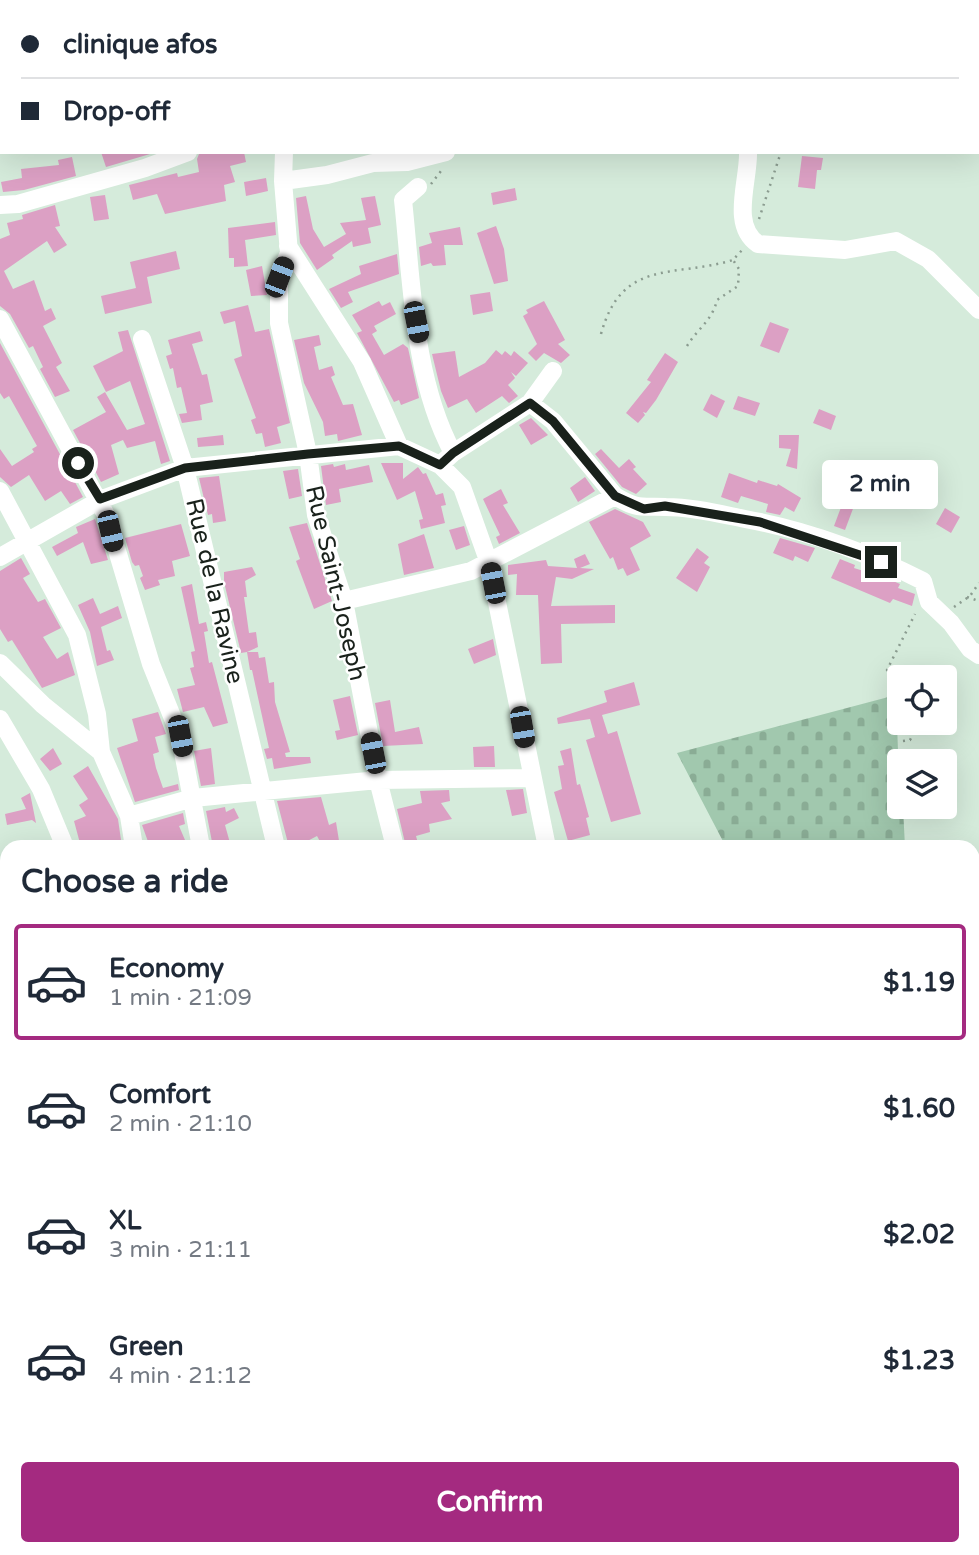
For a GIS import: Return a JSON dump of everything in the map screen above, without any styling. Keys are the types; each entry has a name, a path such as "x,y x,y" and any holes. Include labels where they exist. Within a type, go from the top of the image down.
{"street":[{"path":"0,205 18,204 145,168 183,154"},
{"name":"Rue Saint-Joseph","path":"284,154 283,180 289,253 279,277 279,323 308,454 316,515 345,601 378,780 393,840"},
{"path":"283,180 327,175 373,163 422,159 439,154"},
{"path":"748,154 742,222 751,240 758,244 845,250 896,241 928,259 979,310"},
{"path":"418,187 403,200 416,322 447,459 462,487 489,563 545,840"},
{"path":"288,246 362,362 399,446"},
{"path":"0,319 100,499 132,591 151,664 180,736 200,840"},
{"name":"Rue de la Ravine","path":"142,339 185,468 274,840"},
{"path":"0,557 100,499 185,468 399,446 447,459 530,403 553,371"},
{"path":"530,403 553,421 615,496 644,509 665,506 760,522 868,557 923,581 929,603 979,656"},
{"path":"0,491 77,635 97,714 101,752 129,816 133,840"},
{"path":"345,601 471,571 615,496"},
{"path":"0,663 43,705 101,752"},
{"path":"0,719 41,789 62,840"},
{"path":"129,816 193,799 378,780 532,778"}],"path":[{"path":"601,334 607,314 625,288 644,276 733,260 751,240 780,154"},
{"path":"418,187 434,183 441,172 422,159"},
{"path":"687,346 699,327 713,317 717,300 738,286 739,269 733,260"},
{"path":"946,619 955,606 979,583"},
{"path":"967,597 979,601"},
{"path":"890,665 915,614"},
{"path":"903,741 910,740 913,735"}],"green space":[{"path":"887,697 887,735 897,735 898,749 887,749 887,819 904,819 905,840 722,840 677,753"}],"building":[{"path":"102,154 150,154 106,167"},
{"path":"199,154 244,154 246,162 230,166 235,182 224,185 226,201 165,214 157,194 133,200 129,185 177,173 178,177 199,172"},
{"path":"802,156 823,158 821,170 817,170 815,189 798,187"},
{"path":"72,157 76,176 24,190 3,192 1,182 22,178 21,169 59,165 58,160"},
{"path":"266,178 268,191 246,196 244,182"},
{"path":"515,188 517,200 493,205 491,193"},
{"path":"105,195 109,219 94,221 90,197"},
{"path":"306,196 313,229 324,247 346,234 340,223 366,220 361,198 375,196 381,225 368,228 371,243 353,247 352,241 317,270 300,243 296,198"},
{"path":"55,205 60,226 55,227 67,245 54,253 47,241 4,271 13,289 34,280 45,311 51,308 56,319 43,326 62,363 56,367 70,391 55,397 40,369 43,367 33,346 29,348 10,314 0,306 0,239 10,235 7,223 23,219 22,215"},
{"path":"275,222 276,235 245,240 248,266 234,267 234,258 229,258 228,228"},
{"path":"496,226 504,249 508,281 494,284 477,233"},
{"path":"460,227 463,245 444,245 446,265 433,266 431,263 421,266 419,247 432,243 429,233"},
{"path":"176,251 180,269 147,277 152,303 105,314 101,296 136,288 130,262"},
{"path":"397,254 399,274 348,292 353,302 341,308 329,289 361,274 359,266"},
{"path":"262,266 267,295 251,296 246,270"},
{"path":"490,292 493,311 473,315 470,295"},
{"path":"379,301 382,306 390,302 396,314 374,326 377,331 372,334 384,355 403,344 408,348 419,398 401,405 399,400 394,402 357,333 362,331 352,315"},
{"path":"544,301 565,340 558,344 570,355 561,363 544,353 536,361 528,353 537,344 523,316 528,313 526,310"},
{"path":"248,305 255,332 269,329 290,423 277,427 281,443 265,447 262,433 256,434 251,420 256,418 234,359 242,356 235,321 224,324 220,312"},
{"path":"770,322 789,329 779,353 760,346"},
{"path":"128,330 170,461 161,464 155,441 127,448 123,440 111,445 119,474 101,482 73,430 106,412 97,397 105,392 127,430 145,424 130,381 106,392 93,366 123,351 118,332"},
{"path":"200,331 203,341 192,344 202,375 207,374 213,402 200,405 202,420 182,423 179,414 187,413 181,387 177,388 173,368 170,369 166,356 172,354 168,340"},
{"path":"319,335 321,345 314,347 319,370 332,366 335,375 331,377 343,405 353,404 362,435 338,441 337,434 325,436 323,422 304,383 294,340"},
{"path":"0,343 83,497 70,504 61,491 45,501 29,475 11,487 0,477 0,449 12,466 34,452 32,449 37,446 9,396 4,399 0,393"},
{"path":"496,350 502,355 505,351 511,356 514,351 528,363 516,376 511,372 515,378 508,385 518,396 509,403 502,396 476,413 467,399 448,408 432,354 455,351 459,377 485,363"},
{"path":"665,353 678,362 656,400 646,413 643,412 645,415 638,423 626,413 651,382 647,380"},
{"path":"711,394 725,401 717,418 703,410"},
{"path":"738,396 760,403 755,416 733,409"},
{"path":"819,409 836,416 831,430 813,423"},
{"path":"531,418 548,435 531,445 519,425"},
{"path":"223,435 224,445 198,447 197,438"},
{"path":"779,435 799,435 797,469 786,466 791,449 779,448"},
{"path":"601,449 619,468 629,459 636,467 633,469 647,484 636,494 622,487 595,454"},
{"path":"381,463 403,463 403,479 418,467 423,474 426,473 436,495 443,493 446,505 441,506 445,523 421,529 419,520 423,519 415,491 397,500"},
{"path":"333,464 334,467 345,464 346,470 369,465 373,482 339,489 341,502 326,505 321,466"},
{"path":"298,469 302,496 289,499 283,471"},
{"path":"729,473 757,483 758,480 777,486 778,484 801,498 794,512 785,507 780,515 766,512 768,504 741,496 738,503 721,497"},
{"path":"219,476 226,521 213,523 212,514 208,515 199,478"},
{"path":"585,477 595,491 578,502 570,488"},
{"path":"501,489 508,503 503,505 520,533 499,544 496,537 500,535 483,499"},
{"path":"843,502 854,506 845,530 834,526"},
{"path":"945,508 960,517 951,533 936,524"},
{"path":"615,509 643,522 651,536 630,548 640,570 627,576 623,568 618,570 613,557 610,559 589,522"},
{"path":"95,519 108,560 91,564 83,542 57,556 52,547 78,533 76,527"},
{"path":"307,523 332,601 314,609 296,561 300,559 289,527"},
{"path":"181,524 190,556 172,561 175,576 158,580 160,585 145,590 139,565 135,566 132,562 125,538"},
{"path":"464,526 470,545 456,550 449,530"},
{"path":"424,534 434,568 404,575 398,544"},
{"path":"780,538 815,548 808,562 795,556 793,561 773,553"},
{"path":"697,548 709,557 704,563 710,567 697,592 676,578"},
{"path":"585,554 590,564 580,568 594,569 572,579 556,577 551,606 615,605 615,623 561,624 562,663 541,664 538,595 516,595 517,574 508,575 508,565 546,560 548,566 577,568 574,559"},
{"path":"21,558 30,574 23,578 38,602 45,599 61,628 43,637 57,659 68,652 75,675 42,688 12,640 8,642 0,629 0,571"},
{"path":"840,559 855,565 854,568 900,584 898,588 915,594 912,606 893,599 890,603 831,578"},
{"path":"252,567 256,575 245,581 247,597 244,597 249,633 256,632 258,647 241,653 224,572"},
{"path":"192,584 199,624 206,622 208,631 204,632 209,663 212,662 228,723 213,727 204,707 183,712 177,689 195,685 190,668 194,667 191,652 195,651 181,587"},
{"path":"93,598 100,614 118,606 122,618 101,627 107,651 110,650 114,660 97,666 90,632 78,605"},
{"path":"493,639 496,655 474,664 468,649"},
{"path":"247,652 258,652 259,658 265,657 269,683 274,682 275,702 290,752 285,753 286,757 310,757 311,763 274,769 272,758 267,759 264,749 269,748"},
{"path":"634,682 640,705 602,715 608,734 617,731 641,814 611,822 586,740 595,737 590,719 558,724 557,718 607,702 604,691"},
{"path":"350,696 358,735 337,740 335,731 340,730 333,700"},
{"path":"390,700 395,732 419,727 423,744 383,746 375,703"},
{"path":"158,712 166,734 155,737 159,752 153,754 156,768 163,788 178,784 179,790 135,802 117,748 138,741 132,719"},
{"path":"494,746 495,767 474,767 473,747"},
{"path":"53,748 62,764 50,771 40,759"},
{"path":"211,748 215,784 201,786 194,751"},
{"path":"571,748 577,785 580,784 589,817 586,818 590,835 572,840 568,840 554,792 562,789 558,766 564,765 560,751"},
{"path":"88,766 118,819 121,840 79,840 74,821 86,816 79,805 88,799 73,776"},
{"path":"523,789 527,813 512,816 506,790"},
{"path":"449,790 450,801 441,803 452,819 429,824 430,832 416,836 417,840 404,840 397,809 422,803 420,791"},
{"path":"30,793 36,823 32,820 7,825 5,814 26,809 21,798"},
{"path":"321,797 329,825 336,822 339,840 319,840 317,836 309,840 287,840 277,801"},
{"path":"225,807 226,812 234,808 239,818 225,825 229,840 212,840 206,811"},
{"path":"183,813 185,824 179,826 185,840 147,840 142,825"}],"route":[{"path":"78,463 100,499 185,468 308,454 399,446 440,465 453,453 530,403 553,421 615,496 627,503 644,509 665,506 760,522 881,562"}]}
